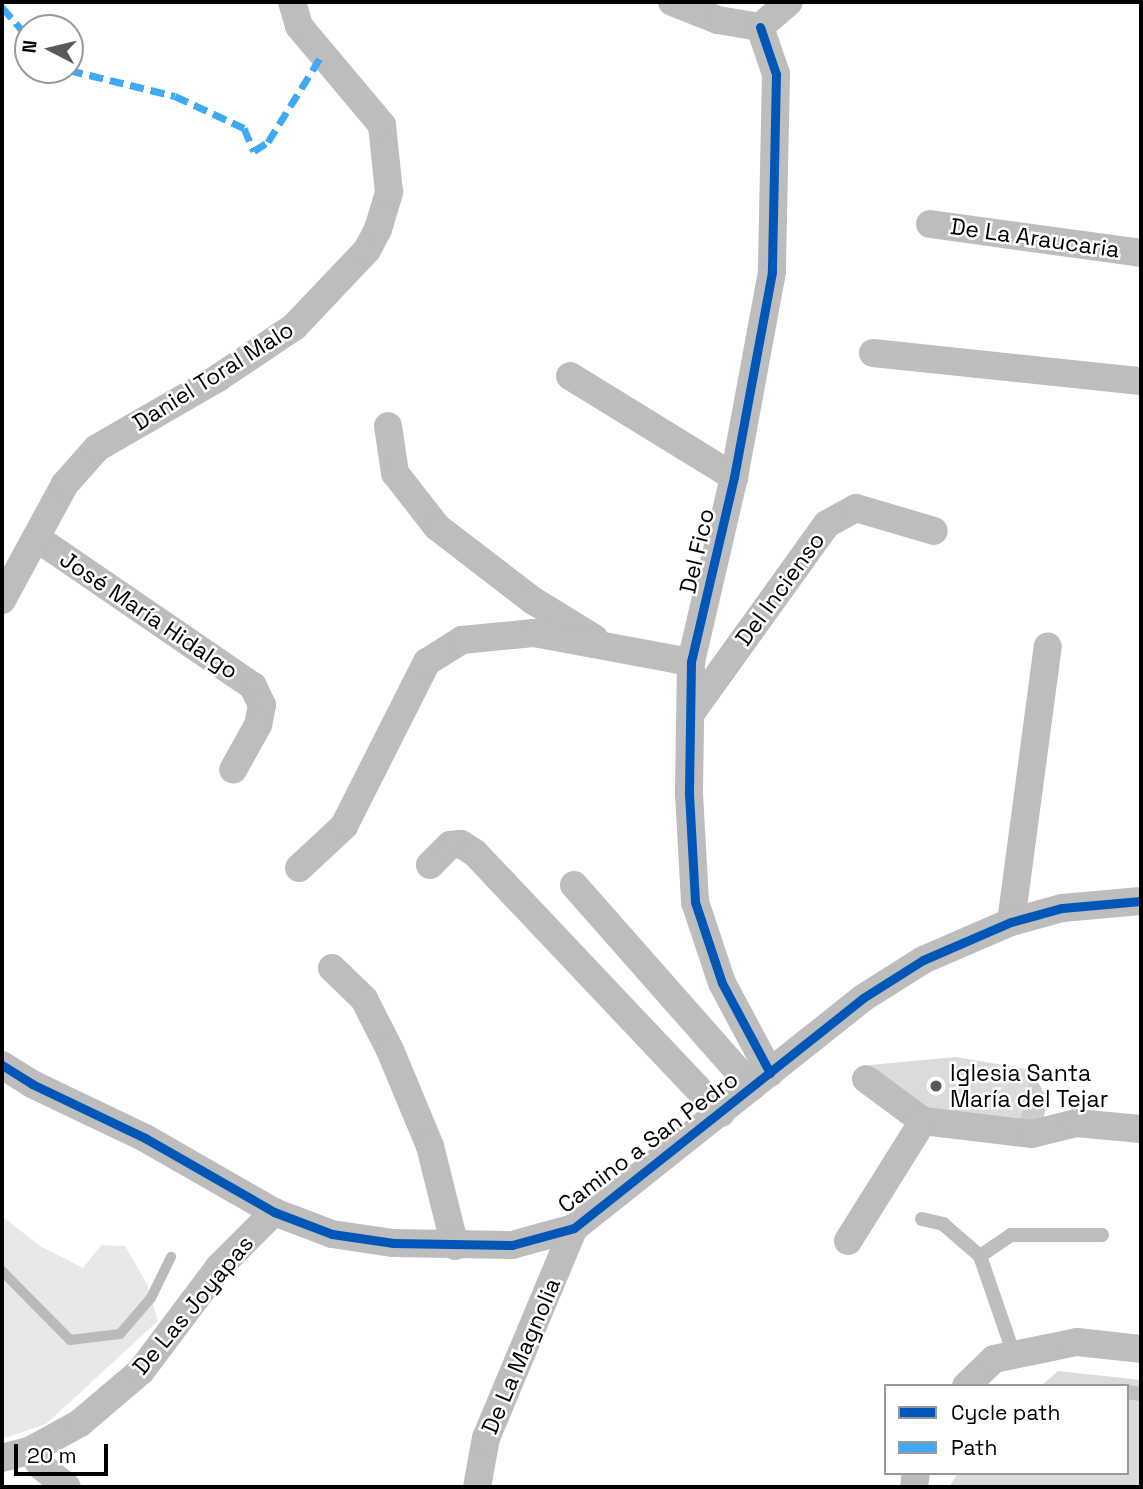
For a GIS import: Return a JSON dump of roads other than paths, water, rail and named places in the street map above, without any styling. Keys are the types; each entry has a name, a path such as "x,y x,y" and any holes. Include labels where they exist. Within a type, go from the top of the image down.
{"street":[{"name":"Daniel Toral Malo","path":"2,600 38,539 65,484 97,448 218,378 294,327 368,250 378,229 389,192 382,125 299,26 292,2"},
{"path":"672,2 718,20 760,27 789,2"},
{"name":"Del Fico","path":"760,27 776,74 772,272 734,477 691,662 691,713 695,902 722,983 761,1080"},
{"name":"De La Araucaria","path":"930,224 1141,253"},
{"path":"873,353 1141,381"},
{"path":"570,376 734,477"},
{"path":"388,426 395,473 437,527 532,600 609,647"},
{"name":"Del Incienso","path":"691,713 827,524 856,508 934,530"},
{"name":"José María Hidalgo","path":"38,539 253,686 262,705 258,725 233,770"},
{"path":"299,868 344,826 427,662 462,640 534,634 691,662"},
{"path":"1011,922 1048,646"},
{"path":"430,865 450,845 461,844 474,853 720,1112"},
{"path":"574,885 761,1080"},
{"name":"Camino a San Pedro","path":"2,1065 32,1084 145,1138 274,1212 364,1240 455,1246 512,1245 574,1228 898,975 1011,922 1062,908 1141,901"},
{"path":"332,968 364,999 390,1050 430,1146 455,1246"},
{"path":"866,1079 923,1121 1032,1134 1076,1123 1141,1129"},
{"path":"848,1241 923,1121"},
{"name":"De Las Joyapas","path":"2,1458 31,1450 80,1423 141,1371 219,1267 274,1212"},
{"name":"De La Magnolia","path":"477,1487 486,1438 574,1228"},
{"path":"968,1384 994,1359 1077,1342 1141,1349"},
{"path":"31,1450 41,1466 67,1487"}],"lane":[{"path":"922,1219 943,1224 980,1256 1014,1355"},
{"path":"980,1256 1011,1234 1102,1235"}],"waterway":[{"path":"2,1271 70,1340 120,1334 151,1298 171,1257"}],"place":[{"name":"Iglesia Santa María del Tejar","path":"936,1086"}]}
